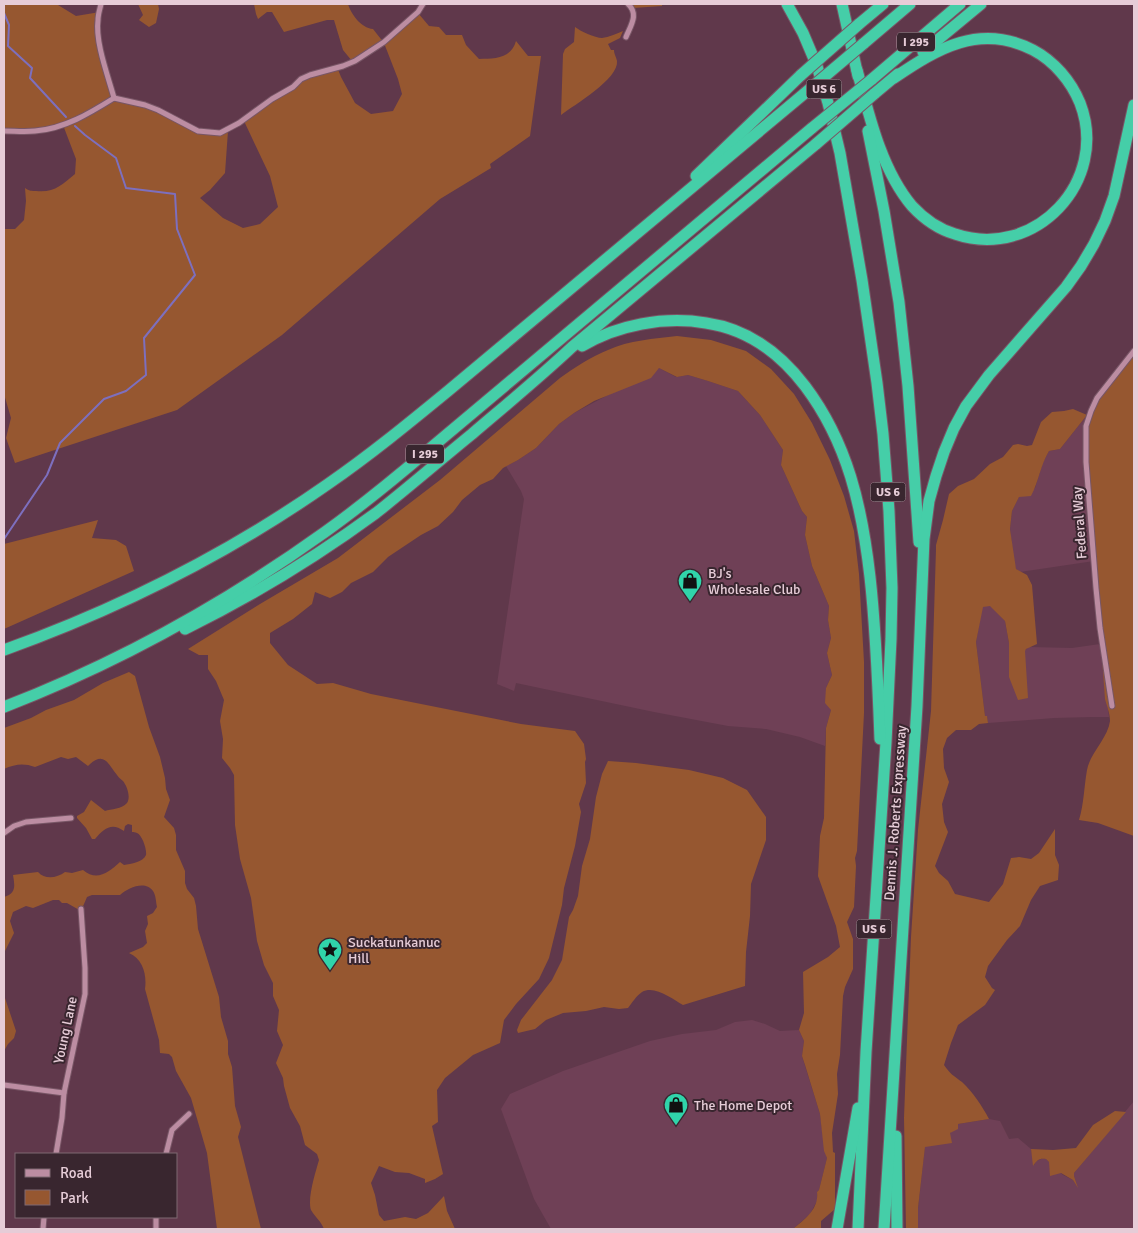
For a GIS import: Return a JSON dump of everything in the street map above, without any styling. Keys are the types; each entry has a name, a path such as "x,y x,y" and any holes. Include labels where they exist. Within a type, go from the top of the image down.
{"highway":[{"name":"US 6","path":"787,4 818,66 835,128 862,280 881,408 892,588 891,648 882,807"},
{"path":"842,4 857,70 874,130 893,177 912,206 923,217 952,234 989,240 1027,231 1045,221 1060,208 1078,180 1085,158 1087,133 1079,100 1070,84 1059,70 1044,57 1029,48 1010,42 992,39 973,40 936,51 919,60 894,78"},
{"path":"643,228 801,75 883,4"},
{"name":"I 295","path":"4,650 84,618 176,576 228,548 307,498 369,454 409,423 910,4"},
{"name":"I 295","path":"4,706 81,674 195,615 282,561 345,517 419,458 960,4"},
{"path":"540,377 572,347 982,4"},
{"path":"857,70 899,302 910,409 917,526 923,578"},
{"name":"US 6","path":"923,578 927,513 936,476 948,440 960,417 981,385 1066,287 1094,244 1114,196 1134,105"},
{"path":"81,674 129,656 221,611 266,586 318,553 389,502 540,377 580,347 606,334 650,323 699,322 723,326 755,340 775,353 789,366 822,410 840,444 850,470 861,515 875,628 882,807"},
{"name":"Dennis J. Roberts Expressway","path":"884,1229 917,706 923,578"},
{"name":"Dennis J. Roberts Expressway","path":"858,1229 866,1052 882,807"},
{"path":"897,1013 897,1229"},
{"path":"837,1229 866,1052"}],"street":[{"path":"101,4 98,21 100,47 114,98"},
{"path":"4,131 36,131 59,126 81,117 114,98 158,110 198,131 220,133 239,123 272,99 293,87 301,79 355,61 384,42 418,12 423,4"},
{"path":"626,37 634,16 634,11 628,4"},
{"name":"Federal Way","path":"1112,706 1096,588 1086,462 1086,426 1097,398 1134,351"},
{"path":"4,833 14,826 26,822 71,818"},
{"name":"Young Lane","path":"56,1153 64,1093 85,994 81,909"},
{"path":"4,1085 64,1093"},
{"path":"166,1153 172,1130 189,1114"}],"shaded area":[{"path":"659,368 676,377 688,375 738,391 760,415 783,450 781,465 802,511 807,517 805,535 812,566 829,606 828,620 831,638 827,653 832,675 826,688 831,710 826,728 825,746 800,737 766,729 728,726 516,683 514,691 497,684 524,499 506,466 536,448 559,424 574,413"},
{"path":"1087,415 1094,561 1020,572 1016,569 1014,562 1010,529 1012,511 1019,497 1035,488 1043,462 1049,451 1060,449"},
{"path":"990,605 1005,621 1009,643 1009,677 1025,650 1029,647 1072,648 1100,644 1109,717 1054,718 988,723 987,717 985,717 976,642 982,607"},
{"path":"752,1020 780,1031 799,1030 804,1041 802,1056 820,1114 827,1158 817,1192 817,1201 810,1214 793,1229 551,1229 534,1199 501,1109 510,1094 563,1071 650,1041 682,1034 716,1030 735,1022"},
{"path":"1134,1101 1134,1229 918,1229 918,1208 925,1146 934,1145 950,1133 958,1124 989,1119 1000,1121 1009,1139 1018,1138 1031,1149 1034,1165 1036,1161 1046,1159 1063,1175 1073,1180 1077,1186 1074,1173"}],"green space":[{"path":"4,4 57,4 76,16 100,12 100,41 115,98 145,104 200,131 228,131 225,173 200,198 223,218 243,228 260,224 278,207 270,176 244,121 305,77 337,67 355,103 371,114 393,111 402,94 384,43 418,13 429,26 439,27 446,35 462,35 466,45 479,59 496,58 506,55 514,47 516,41 528,56 541,56 530,136 490,164 491,168 440,199 282,335 177,410 15,463 6,438 11,418 4,394 4,229 15,229 24,220 25,188 31,191 48,191 66,182 75,174 76,159 63,125 37,131 4,131"},
{"path":"138,4 158,4 159,9 156,23 149,27 139,20 143,15"},
{"path":"254,4 348,4 357,20 364,26 373,29 384,43 352,61 343,50 334,20 327,20 284,32 272,12 267,12 258,19"},
{"path":"630,4 662,4 662,6 633,8"},
{"path":"575,27 588,34 602,38 623,31 620,38 608,44 611,50 614,50 617,61 616,68 611,76 595,91 561,115 563,54 565,49 574,42"},
{"path":"677,336 711,340 746,351 771,369 794,394 812,423 830,460 844,496 854,531 859,574 864,662 864,713 857,851 855,858 854,907 847,922 853,939 853,969 843,996 840,1055 837,1074 838,1094 832,1133 833,1152 835,1153 835,1209 821,1221 821,1229 793,1229 816,1204 817,1192 827,1158 824,1151 820,1114 802,1056 804,1041 799,1030 804,1013 803,972 828,957 840,947 836,926 818,876 820,836 824,818 826,728 831,710 825,703 826,688 832,675 827,653 831,638 828,620 829,606 812,566 805,535 807,517 802,511 781,465 783,450 760,415 738,391 688,375 677,377 659,368 651,378 594,401 574,413 559,424 536,448 503,468 493,479 480,485 462,500 453,512 438,526 388,557 373,572 351,583 342,592 330,598 315,592 312,604 293,619 270,633 270,643 288,665 317,684 333,683 371,694 521,724 575,731 584,744 586,759 586,783 579,804 581,812 575,846 549,958 539,979 504,1020 500,1043 473,1055 445,1078 437,1090 438,1122 432,1126 443,1174 425,1183 425,1179 409,1173 395,1172 379,1166 371,1183 379,1215 384,1221 405,1217 416,1219 428,1213 444,1196 447,1211 455,1229 324,1229 311,1210 310,1205 312,1185 319,1160 317,1154 305,1145 300,1126 290,1108 283,1078 276,1063 283,1045 277,1031 279,1010 273,996 273,983 264,965 257,941 251,898 240,859 235,825 234,775 222,758 223,739 220,721 224,700 216,681 208,669 208,655 199,655 188,649 338,558 440,480 560,378 577,366 624,344"},
{"path":"1134,352 1134,836 1098,823 1079,820 1087,770 1109,727 1110,721 1105,699 1086,443 1089,415 1101,392"},
{"path":"1073,409 1087,415 1060,449 1049,451 1031,496 1019,497 1012,511 1010,529 1016,569 1027,575 1032,585 1037,644 1025,651 1028,698 1018,700 1009,677 1009,643 1005,621 990,606 983,607 976,642 985,716 987,716 988,723 979,724 971,730 956,730 947,738 943,749 944,768 949,782 942,804 944,822 948,832 935,866 939,873 948,881 955,894 989,902 1003,884 1011,858 1031,859 1039,853 1055,829 1055,855 1059,865 1058,880 1040,886 1031,900 1020,926 988,966 985,977 995,990 985,1005 958,1025 944,1065 950,1073 970,1090 989,1119 958,1124 958,1129 950,1133 952,1143 925,1147 918,1208 918,1229 906,1229 904,1118 911,937 918,830 931,711 936,545 949,494 958,486 974,479 990,464 1003,457 1013,445 1032,445 1041,422 1052,412"},
{"path":"98,520 92,538 116,540 126,546 134,571 4,629 4,544"},
{"path":"129,672 135,676 149,727 160,757 170,800 164,817 174,828 176,850 185,871 187,889 194,898 198,929 219,997 221,1017 228,1041 228,1054 232,1067 235,1106 241,1127 238,1137 261,1229 217,1229 207,1153 191,1098 176,1071 172,1057 169,1054 160,1053 159,1040 145,989 143,968 138,959 129,953 143,947 147,943 145,931 148,924 147,916 153,913 157,907 153,891 146,886 136,886 120,895 92,895 87,897 81,911 59,900 53,900 33,908 26,906 13,912 10,921 14,933 4,953 4,897 11,894 14,889 13,875 38,872 41,875 51,877 65,872 72,873 83,870 88,874 98,875 107,872 120,862 124,865 140,861 146,855 146,852 141,836 132,832 132,825 128,824 125,826 124,831 116,827 108,828 95,839 92,839 86,828 77,818 77,816 84,812 91,800 105,811 119,808 128,801 129,795 126,786 105,760 98,759 88,766 76,757 68,759 61,757 35,767 20,765 4,769 4,728 74,700 103,683"},
{"path":"608,761 689,770 723,778 747,790 766,817 766,840 751,884 745,986 683,1005 658,991 647,990 638,995 628,1008 604,1007 563,1013 546,1020 535,1029 518,1033 517,1030 521,1020 552,980 562,960 569,917 578,896 582,866 590,839 596,797 602,774"},
{"path":"4,995 16,1031 14,1038 4,1051"},
{"path":"1115,1111 1126,1112 1074,1173 1078,1188 1073,1180 1061,1173 1050,1176 1049,1162 1046,1159 1038,1160 1033,1166 1031,1149 1076,1148 1093,1125"}],"waterway":[{"path":"4,13 9,25 8,46 32,68 30,78 66,117"},
{"path":"4,539 47,475 60,443 104,399 126,391 146,375 144,338 195,275 177,229 175,194 126,188 116,158 75,126"}],"place":[{"name":"BJ's Wholesale Club","path":"690,602"},
{"name":"Suckatunkanuc Hill","path":"330,971"},
{"name":"The Home Depot","path":"676,1126"}]}
